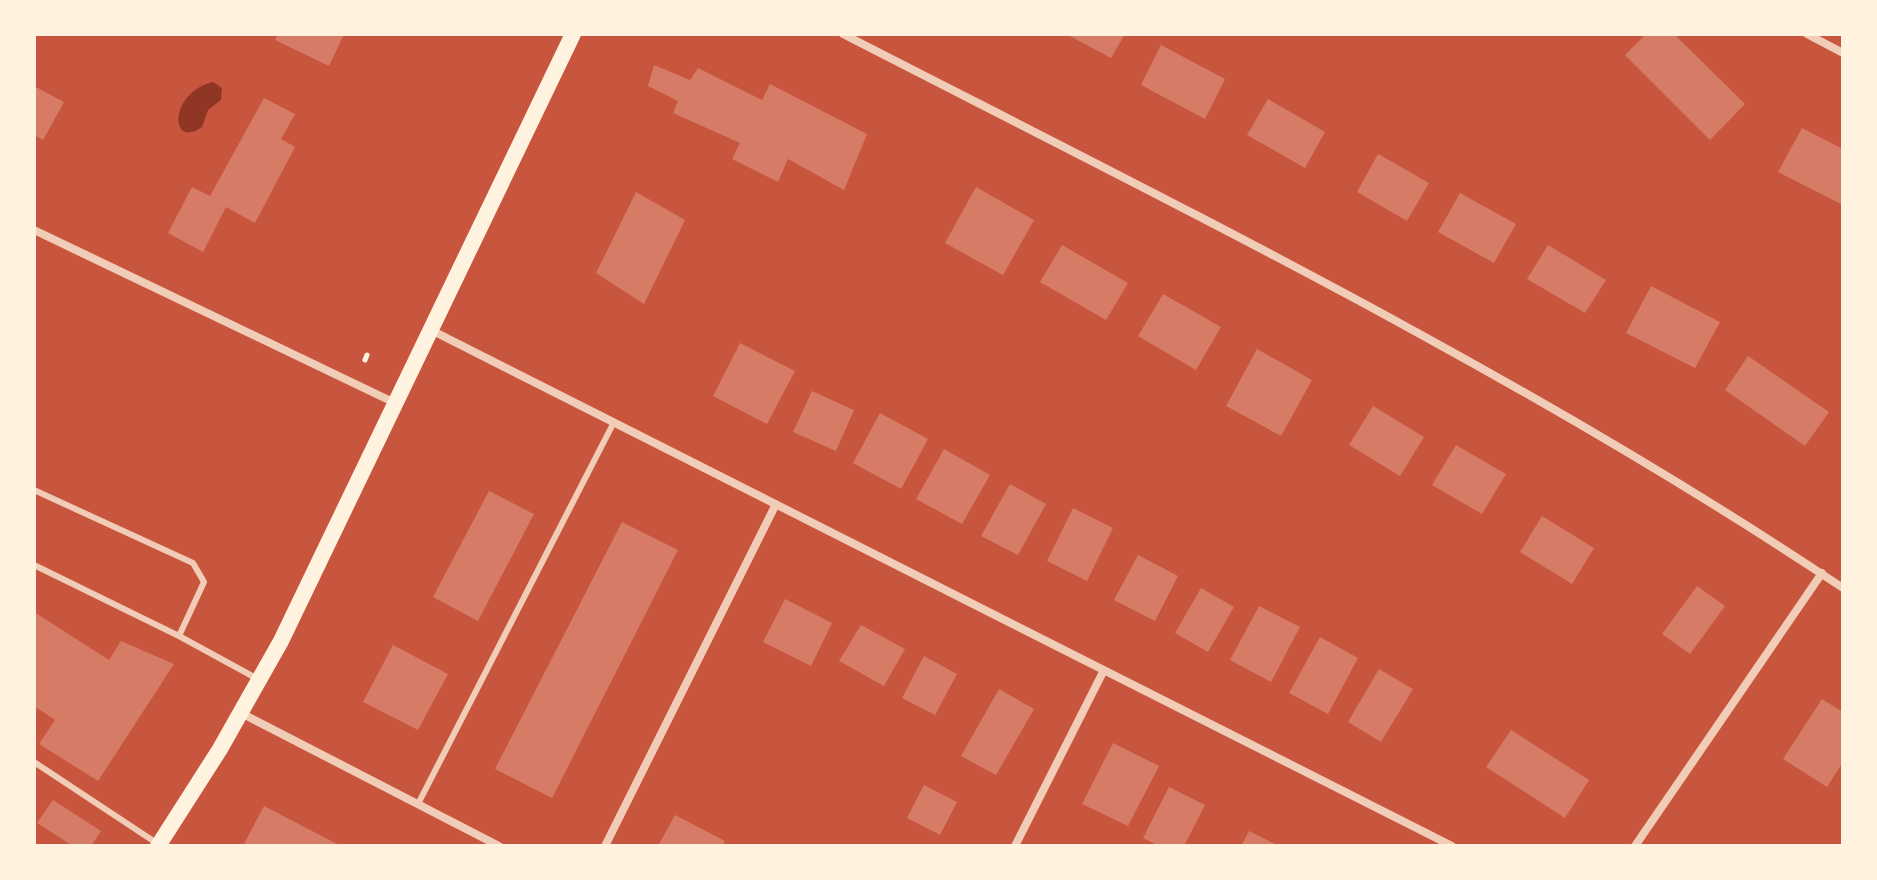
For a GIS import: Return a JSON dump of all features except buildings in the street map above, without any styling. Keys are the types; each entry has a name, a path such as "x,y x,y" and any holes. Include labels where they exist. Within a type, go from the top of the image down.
{"main road":[{"path":"159,845 260,679 573,34"}],"street":[{"path":"843,34 1313,276 1518,388 1843,588"},
{"path":"1807,34 1843,53"},
{"path":"34,230 396,403"},
{"path":"431,330 1452,846"},
{"path":"605,846 776,504"},
{"path":"1635,846 1822,573"},
{"path":"1015,846 1104,670"},
{"path":"241,713 499,846"}],"lane":[{"path":"418,804 614,422"},
{"path":"34,490 193,563 204,582 179,636"},
{"path":"34,565 260,679"},
{"path":"34,762 159,845"}],"shaded area":[{"path":"213,82 222,88 221,100 208,110 202,127 191,132 184,131 180,126 181,107 198,88"}]}
